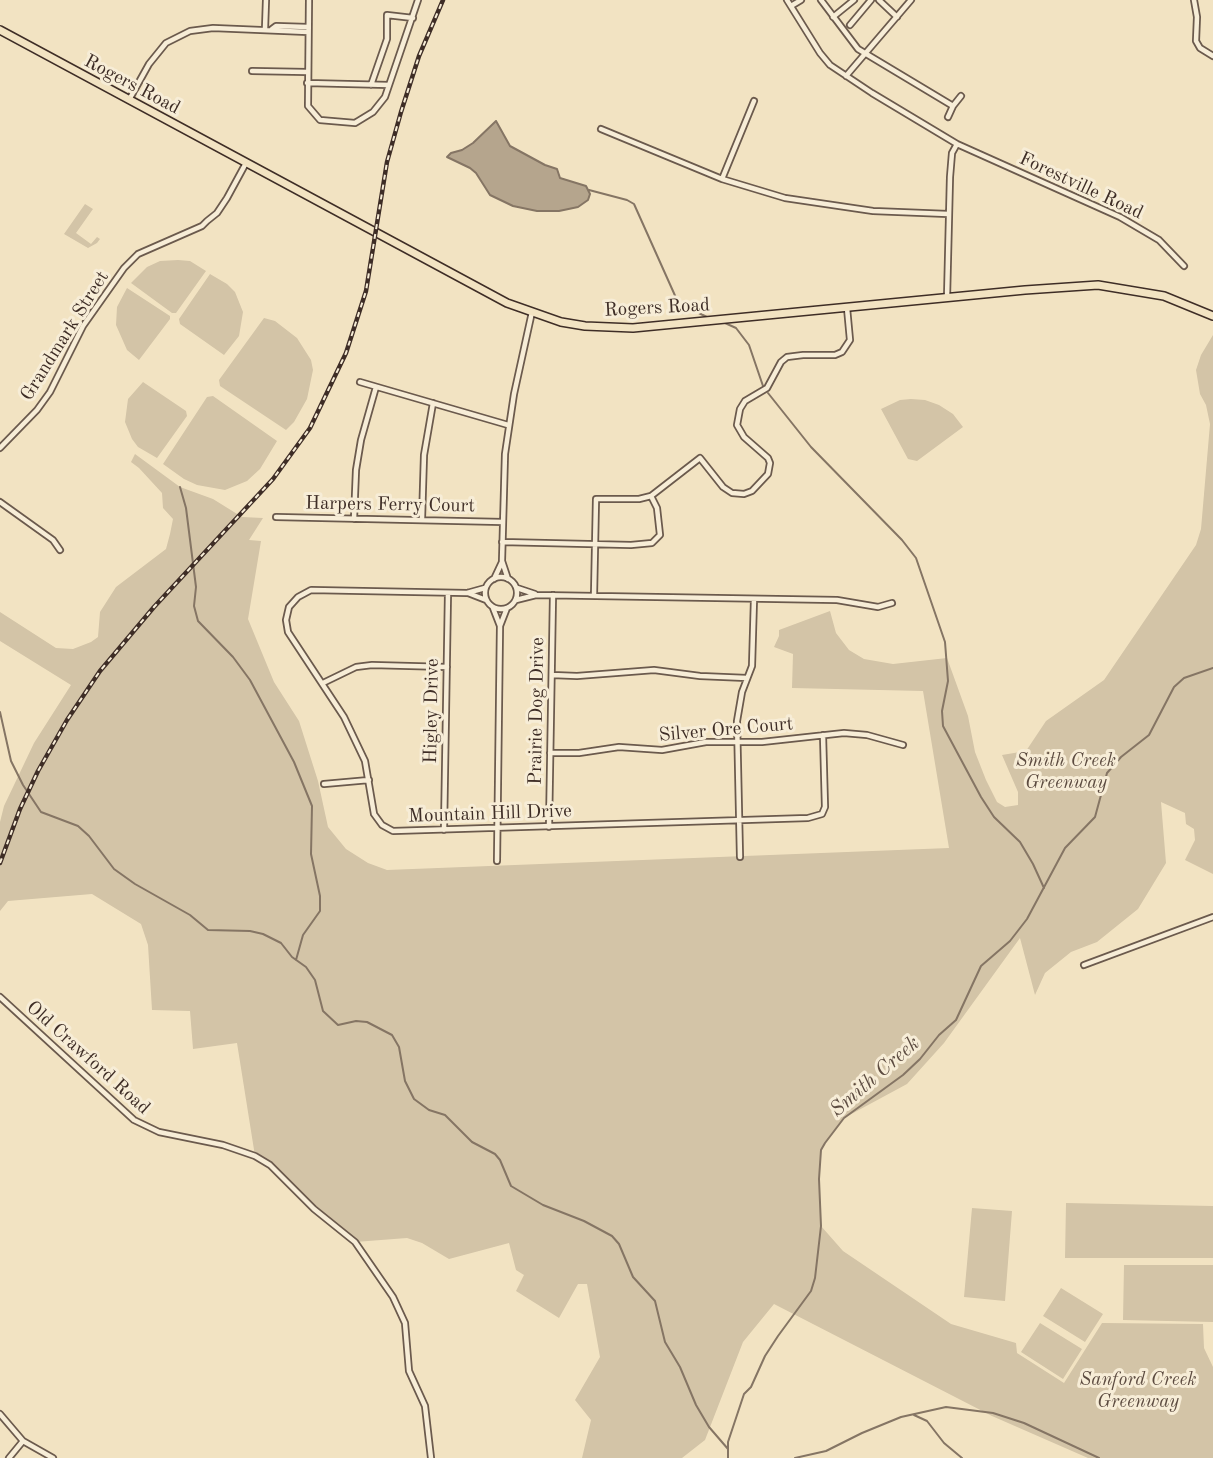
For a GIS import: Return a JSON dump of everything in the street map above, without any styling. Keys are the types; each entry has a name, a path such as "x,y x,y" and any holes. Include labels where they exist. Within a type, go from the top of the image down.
{"main road":[{"name":"Rogers Road","path":"0,30 495,297 561,322 633,328 1098,285 1164,296 1212,314"}],"street":[{"path":"266,0 268,29"},
{"path":"309,0 308,106 320,120 355,124 380,106 418,0"},
{"name":"Forestville Road","path":"787,0 820,53 830,65 846,76 957,144 1120,217 1159,240 1184,266"},
{"path":"791,6 801,0"},
{"path":"821,0 851,43 953,106"},
{"path":"833,17 854,0"},
{"path":"850,25 871,0"},
{"path":"879,0 897,17"},
{"path":"846,76 911,0"},
{"path":"1194,0 1197,17 1196,41 1200,48 1213,55"},
{"path":"371,85 387,39 387,15 413,18"},
{"path":"128,101 149,64 166,43 190,31 213,28 268,29 276,26 308,30"},
{"path":"252,71 307,72"},
{"path":"307,83 389,85"},
{"path":"947,117 961,96"},
{"path":"722,179 754,101"},
{"path":"601,129 722,179 813,204 873,211 948,214"},
{"path":"947,298 948,214 952,153 957,144"},
{"name":"Grandmark Street","path":"0,448 37,410 50,392 83,326 124,268 138,254 202,226 209,220 227,198 246,162"},
{"path":"594,596 596,499 639,499 651,496 700,458 722,486 732,493 744,494 752,491 768,474 770,463 768,458 744,437 737,425 740,409 745,401 767,388 781,362 787,357 835,355 842,352 850,340 847,308"},
{"path":"532,312 508,425 502,561 508,579 516,588 536,595"},
{"path":"360,382 508,425"},
{"path":"354,519 356,470 361,440 376,387"},
{"path":"422,519 424,455 433,403"},
{"path":"502,542 652,543 660,535 657,508 651,496"},
{"path":"0,502 53,540 60,550"},
{"name":"Harpers Ferry Court","path":"276,517 503,522"},
{"path":"500,626 493,608 486,600 485,588 494,579 502,561"},
{"path":"494,579 508,579"},
{"name":"Mountain Hill Drive","path":"485,588 467,593 311,590 298,597 289,607 286,620 288,632 323,683 354,737 365,761 374,814 382,825 393,831 797,819 821,814 825,807 823,734"},
{"path":"516,588 516,600"},
{"name":"Higley Drive","path":"444,830 448,593"},
{"name":"Mountain Hill Drive","path":"467,593 486,600"},
{"path":"496,861 500,626 507,608 516,600 536,595 554,595 837,600 878,607 892,603"},
{"name":"Prairie Dog Drive","path":"549,827 554,595"},
{"path":"740,858 737,721 752,666 754,599"},
{"path":"493,608 507,608"},
{"path":"323,683 356,667 447,667"},
{"path":"552,675 577,676 654,670 747,678"},
{"name":"Silver Ore Court","path":"550,753 579,753 620,747 662,750 706,742 785,741 844,733 903,745"},
{"path":"324,784 369,780"},
{"path":"1084,965 1213,917"},
{"name":"Old Crawford Road","path":"0,997 134,1120 159,1132 223,1144 255,1156 270,1165 314,1209 355,1242 393,1297 405,1323 410,1371 425,1406 431,1458"},
{"path":"0,1414 23,1441 53,1458"},
{"path":"9,1458 23,1441"}],"green space":[{"path":"85,204 93,209 76,233 91,244 97,237 100,239 88,248 64,234"},
{"path":"160,261 190,261 206,271 176,313 172,313 131,283 147,267"},
{"path":"210,274 235,292 243,312 239,336 224,355 180,324 179,319"},
{"path":"127,288 170,316 139,360 127,350 116,325 117,307"},
{"path":"264,318 275,321 297,338 311,360 313,370 307,399 294,422 286,430 220,386 219,380"},
{"path":"1213,335 1213,874 1185,860 1195,840 1194,829 1186,824 1185,813 1161,802 1166,863 1138,909 1097,942 1071,952 1045,973 1035,995 1020,938 944,1043 907,1084 844,1118 821,1150 819,1179 821,1226 843,1251 951,1324 1016,1343 1017,1353 1064,1383 1102,1323 1203,1324 1204,1348 1213,1367 1213,1458 1088,1458 992,1416 774,1304 743,1342 705,1440 682,1458 582,1458 591,1420 575,1400 600,1357 587,1284 578,1284 559,1318 516,1291 524,1275 516,1270 509,1243 449,1259 422,1243 407,1238 355,1242 314,1209 270,1165 255,1156 237,1043 193,1049 190,1011 152,1010 148,945 141,924 92,894 8,901 0,911 0,822 4,806 34,743 71,685 0,641 0,612 56,648 73,649 98,637 100,612 116,587 166,549 170,534 173,519 163,508 162,493 131,462 135,454 180,487 213,499 242,517 263,518 249,540 261,541 248,619 274,682 299,721 318,781 328,827 346,849 368,863 387,870 949,848 923,691 792,688 793,654 774,647 779,630 830,611 836,633 849,650 864,659 893,664 947,658 968,716 975,752 986,780 997,802 1005,807 1018,805 1018,792 1002,755 1026,751 1046,721 1104,680 1196,545 1201,529 1210,424 1206,405 1200,394 1196,370"},
{"path":"143,382 186,411 187,416 157,458 138,447 125,422 128,399"},
{"path":"213,396 277,441 260,469 247,481 225,490 197,485 163,464 207,397"},
{"path":"911,399 939,405 953,414 963,427 917,461 908,459 881,409 900,400"},
{"path":"1066,1203 1213,1206 1213,1258 1065,1258"},
{"path":"972,1208 1012,1211 1005,1301 964,1297"},
{"path":"1124,1265 1213,1265 1213,1322 1123,1320"},
{"path":"1061,1288 1103,1314 1085,1342 1043,1316"},
{"path":"1040,1323 1082,1349 1063,1379 1021,1352"}],"shaded area":[{"path":"496,121 510,146 557,169 560,178 586,186 590,194 588,200 578,207 559,211 537,211 513,206 490,195 470,168 447,157 473,143"}],"waterway":[{"path":"589,190 634,204 677,300 709,318"},
{"path":"725,323 736,328 749,345 763,386"},
{"path":"768,393 811,447 902,540 916,558 945,642 948,681 942,711 943,726 981,797 994,817 1020,842 1044,888"},
{"path":"180,487 186,508 196,587 194,606 198,621 233,657 250,680 294,762 312,806 311,854 320,896 320,911 303,935 296,960"},
{"name":"Smith Creek","path":"728,1458 728,1442 744,1394 751,1387 765,1356 778,1336 811,1291 821,1226 819,1179 821,1150 825,1143 844,1118 903,1075 956,1020 981,966 1010,941 1027,919 1065,848 1095,817 1107,773 1121,757 1149,735 1174,687 1184,678 1213,668"},
{"path":"0,712 11,761 41,812 78,826 114,869 190,915 208,930 250,931 281,943 292,957 306,967 315,980 323,1011 338,1025 356,1021 367,1022 392,1035 399,1047 405,1081 414,1099 429,1110 445,1115 472,1142 495,1154 511,1186 543,1205 584,1221 612,1236 619,1244 633,1277 655,1301 665,1342 680,1367 696,1405 709,1427 728,1449"},
{"path":"795,1458 826,1451 901,1417 946,1407 993,1413 1024,1423 1099,1458"},
{"path":"914,1415 927,1421 944,1443 962,1458"}],"railway":[{"path":"0,863 20,809 38,771 67,720 100,671 154,607 273,479 310,428 346,353 366,291 387,162 419,56 443,0"}],"park label":[{"name":"Smith Creek Greenway","path":"1066,772"},
{"name":"Sanford Creek Greenway","path":"1138,1391"}]}
